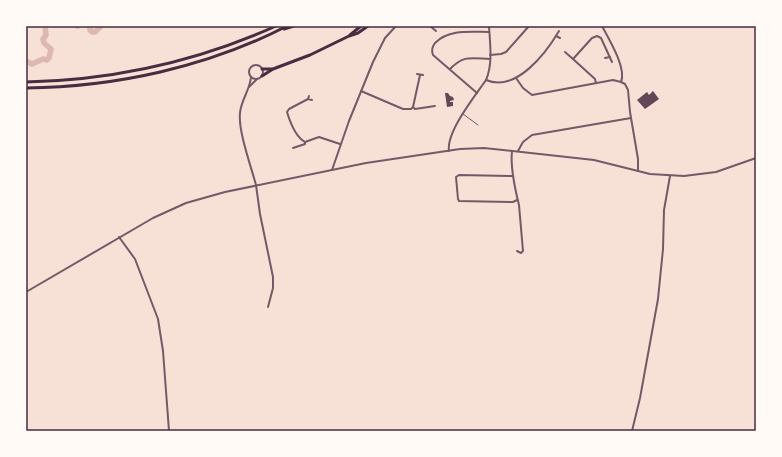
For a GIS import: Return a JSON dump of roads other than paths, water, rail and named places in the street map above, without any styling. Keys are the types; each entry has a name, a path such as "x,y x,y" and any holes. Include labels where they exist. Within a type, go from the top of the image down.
{"highway":[{"path":"26,82 88,78 150,68 209,52 276,26"},
{"path":"268,35 287,26"},
{"path":"26,88 89,84 144,75 207,59 294,26"},
{"path":"349,36 361,26"},
{"path":"262,76 273,69 310,55 349,36 361,32 368,26"},
{"path":"262,69 273,69"}],"street":[{"path":"332,170 340,144 381,46 385,38 396,26"},
{"path":"430,26 436,31"},
{"path":"449,151 449,144 462,114 486,80 490,68 489,26"},
{"path":"490,55 506,52 529,26"},
{"path":"602,26 615,52 623,73 621,82"},
{"path":"486,80 502,82 516,78 529,68 550,46 559,31"},
{"path":"477,93 433,55 431,50 432,46 440,38 447,34 489,32"},
{"path":"556,36 560,38"},
{"path":"573,59 592,38 597,36 601,38 612,62"},
{"path":"565,52 595,79 596,83"},
{"path":"605,58 610,57"},
{"path":"450,69 463,58 490,59"},
{"path":"247,90 257,79 262,76 262,69 258,65 251,66 248,71 251,78 241,104 240,123 256,185 260,214 273,277 273,288 268,307"},
{"path":"413,107 420,75"},
{"path":"251,78 257,79"},
{"path":"516,78 523,88 532,95 613,80 624,84 628,90 638,160 638,171"},
{"path":"361,91 407,110 413,107 429,108 435,106"},
{"path":"305,142 295,130 287,112 289,109 308,97 312,100"},
{"path":"518,151 523,142 532,135 631,118"},
{"path":"293,148 301,146 305,144 305,142 319,137 340,144"},
{"path":"26,292 163,212 186,203 211,195 256,185 386,160 449,151 484,148 594,160 638,171 670,176 693,176 716,172 756,158"},
{"path":"512,151 513,176 519,205 523,252 521,253 517,251"},
{"path":"513,176 459,175 456,177 458,199 459,201 513,202 517,200"},
{"path":"632,431 640,398 658,299 664,249 664,210 670,176"},
{"path":"119,237 135,259 158,319 163,351 169,431"}],"lane":[{"path":"462,114 478,125"}],"waterway":[{"path":"26,61 32,64 43,59 47,60 49,58 51,49 44,43 43,39 46,35 45,26"},
{"path":"90,26 90,30 92,32 95,32 101,26"}]}
